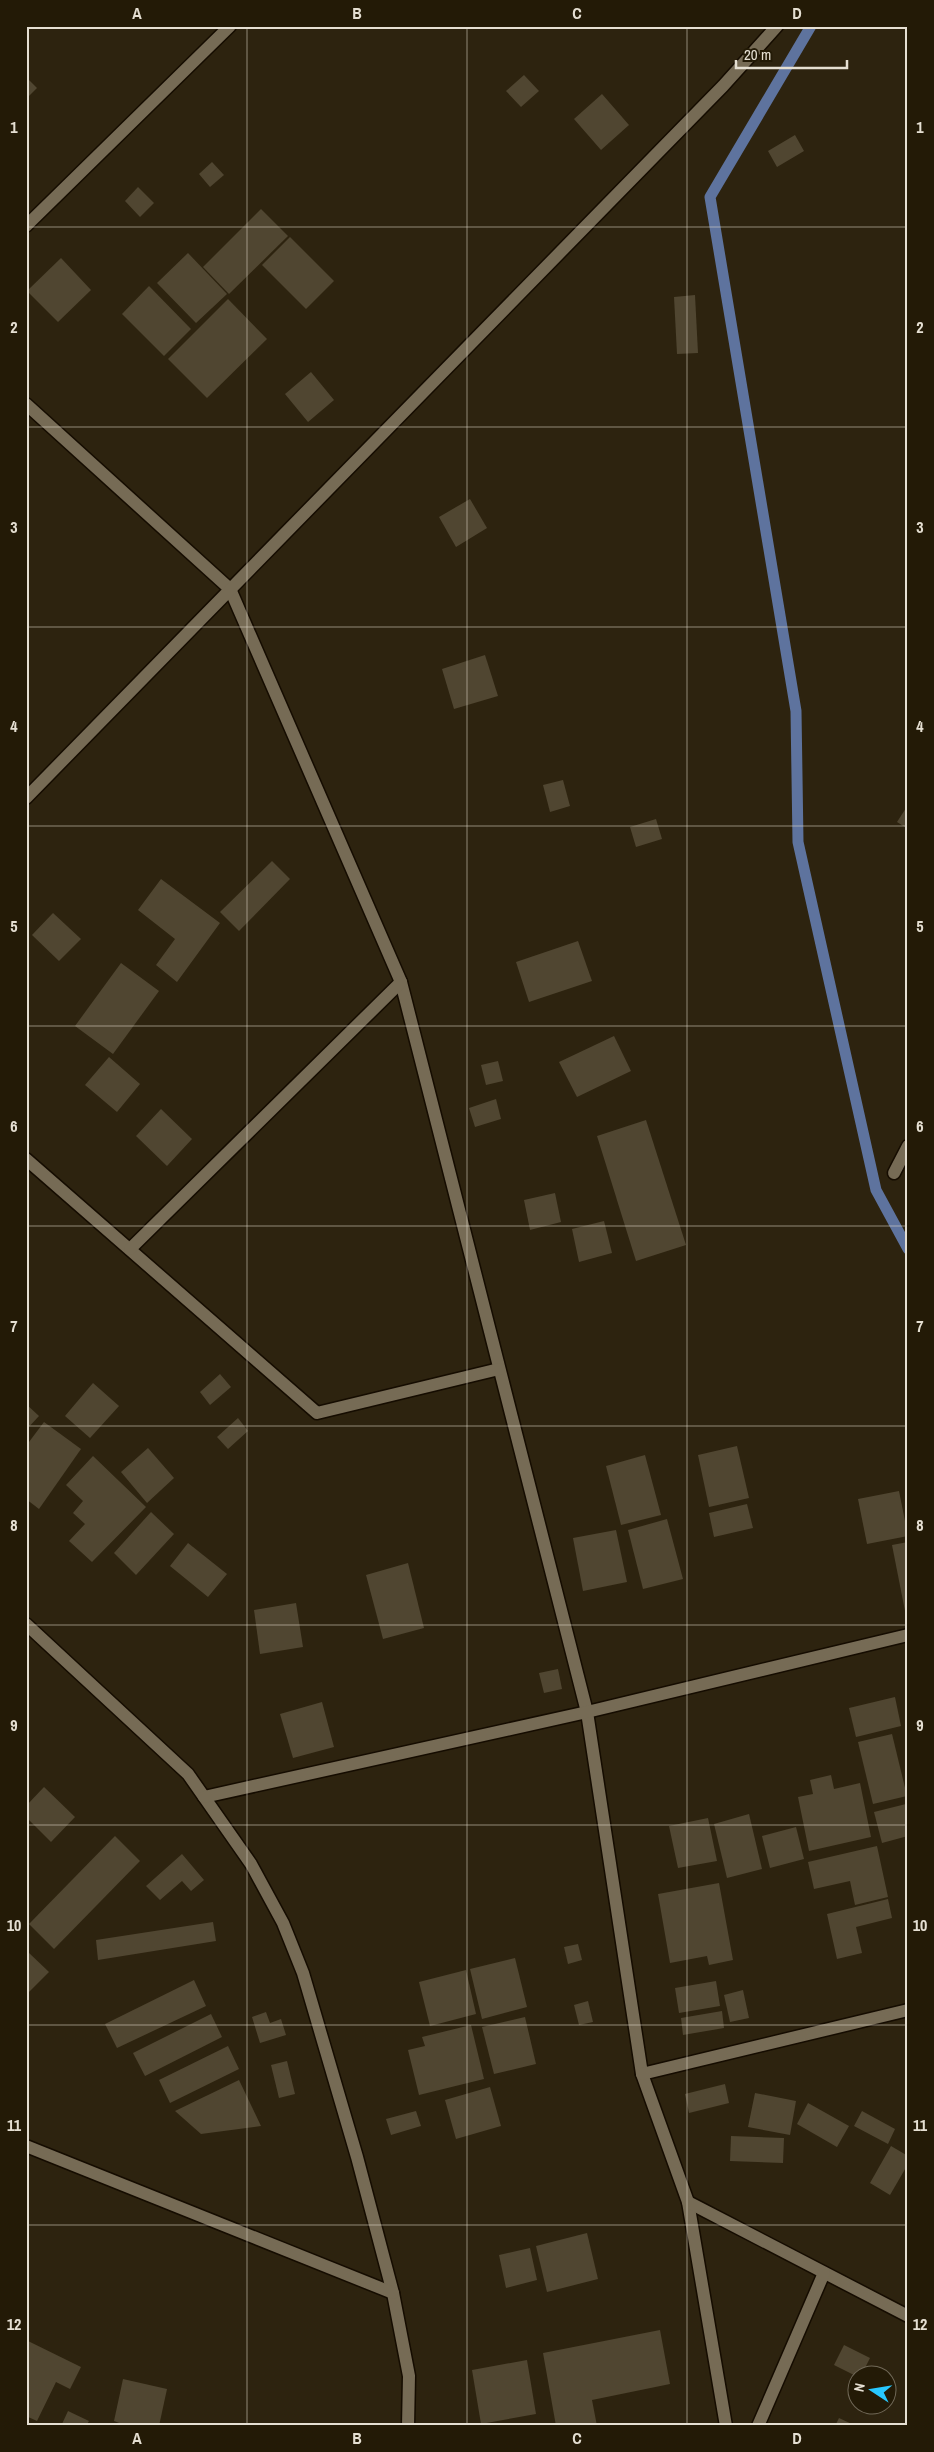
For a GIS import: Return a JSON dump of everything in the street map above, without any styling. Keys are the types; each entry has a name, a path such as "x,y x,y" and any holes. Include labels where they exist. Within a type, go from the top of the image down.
{"street":[{"path":"26,226 230,26"},
{"path":"26,798 723,86 777,26"},
{"path":"26,404 230,589 401,982 587,1712 642,2074 688,2202 726,2426"},
{"path":"130,1249 401,982"},
{"path":"894,1173 908,1146"},
{"path":"26,1159 317,1412 499,1369"},
{"path":"26,1624 188,1774 251,1864 283,1923 304,1973 357,2157 393,2293 409,2376 408,2426"},
{"path":"204,1797 587,1712 908,1635"},
{"path":"642,2074 908,2010"},
{"path":"26,2146 393,2293"},
{"path":"688,2202 908,2316"},
{"path":"758,2426 824,2273"}],"building":[{"path":"524,75 539,91 521,107 506,91"},
{"path":"26,77 37,88 26,99"},
{"path":"602,94 629,125 601,150 574,119"},
{"path":"795,135 804,151 777,167 768,151"},
{"path":"212,162 224,175 210,187 199,174"},
{"path":"138,187 154,203 140,217 125,201"},
{"path":"261,209 288,236 229,294 203,267"},
{"path":"290,237 334,281 306,309 262,265"},
{"path":"188,253 227,294 196,323 157,283"},
{"path":"61,258 91,290 58,322 27,291"},
{"path":"149,286 191,329 164,356 122,314"},
{"path":"695,295 698,353 677,354 674,297"},
{"path":"228,299 267,339 207,398 168,359"},
{"path":"311,372 334,400 308,422 285,394"},
{"path":"470,499 487,528 456,547 439,517"},
{"path":"485,655 498,696 454,709 442,669"},
{"path":"563,780 570,806 550,812 543,785"},
{"path":"908,805 908,829 897,822"},
{"path":"656,819 662,839 636,847 630,827"},
{"path":"272,861 290,879 239,931 220,912"},
{"path":"161,879 220,923 177,982 156,965 175,939 138,910"},
{"path":"53,913 81,939 59,961 32,935"},
{"path":"578,941 592,981 529,1002 516,962"},
{"path":"121,963 159,991 113,1054 75,1026"},
{"path":"614,1036 631,1071 577,1097 559,1062"},
{"path":"109,1057 140,1084 117,1112 85,1085"},
{"path":"498,1061 503,1081 486,1085 481,1065"},
{"path":"496,1099 501,1119 475,1127 469,1108"},
{"path":"161,1109 192,1139 167,1166 136,1136"},
{"path":"646,1120 686,1245 636,1261 597,1136"},
{"path":"555,1193 561,1222 530,1230 524,1200"},
{"path":"604,1221 612,1253 579,1262 572,1229"},
{"path":"220,1374 231,1387 210,1405 200,1392"},
{"path":"93,1383 119,1406 90,1438 65,1416"},
{"path":"26,1404 39,1416 26,1430"},
{"path":"238,1418 248,1431 228,1449 217,1437"},
{"path":"44,1422 81,1449 39,1509 26,1499 26,1446"},
{"path":"737,1446 749,1498 709,1507 698,1455"},
{"path":"148,1448 174,1478 147,1503 121,1472"},
{"path":"645,1455 661,1515 621,1525 606,1466"},
{"path":"93,1456 146,1507 92,1562 69,1541 85,1524 73,1513 83,1501 66,1485"},
{"path":"899,1491 908,1536 867,1544 858,1499"},
{"path":"747,1504 753,1528 714,1537 709,1513"},
{"path":"151,1512 174,1534 136,1575 114,1553"},
{"path":"667,1519 683,1579 643,1589 628,1530"},
{"path":"616,1530 627,1582 583,1591 573,1538"},
{"path":"908,1542 908,1611 905,1611 892,1545"},
{"path":"188,1543 227,1574 208,1597 170,1566"},
{"path":"408,1563 424,1628 383,1639 366,1575"},
{"path":"296,1603 303,1647 260,1654 254,1610"},
{"path":"558,1669 562,1689 544,1693 539,1673"},
{"path":"895,1697 901,1726 856,1737 849,1708"},
{"path":"322,1702 334,1747 293,1758 280,1714"},
{"path":"892,1734 907,1796 873,1804 858,1742"},
{"path":"831,1775 834,1789 860,1783 871,1837 809,1851 798,1797 813,1794 810,1780"},
{"path":"44,1787 75,1817 51,1842 26,1817 26,1806"},
{"path":"906,1804 908,1836 882,1843 874,1812"},
{"path":"749,1814 762,1869 727,1878 714,1824"},
{"path":"708,1818 717,1861 678,1868 669,1826"},
{"path":"796,1827 804,1859 770,1868 762,1836"},
{"path":"115,1836 140,1861 54,1949 29,1924"},
{"path":"877,1846 888,1897 855,1905 850,1881 814,1889 808,1862"},
{"path":"182,1854 204,1880 191,1891 182,1881 160,1900 146,1886"},
{"path":"719,1883 733,1960 709,1965 707,1956 670,1963 658,1894"},
{"path":"888,1899 892,1918 856,1927 862,1953 837,1959 827,1914"},
{"path":"213,1922 216,1941 98,1960 96,1940"},
{"path":"578,1944 582,1960 568,1964 564,1947"},
{"path":"28,1952 49,1972 26,1995 26,1954"},
{"path":"515,1958 527,2007 482,2019 470,1969"},
{"path":"466,1970 476,2014 430,2026 419,1982"},
{"path":"194,1980 206,2006 117,2048 105,2024"},
{"path":"716,1981 720,2006 679,2013 675,1988"},
{"path":"743,1990 749,2018 730,2022 724,1995"},
{"path":"588,2001 593,2022 579,2025 574,2005"},
{"path":"722,2011 724,2028 683,2035 681,2018"},
{"path":"266,2012 270,2023 281,2019 286,2035 260,2043 252,2017"},
{"path":"211,2014 222,2037 145,2076 133,2053"},
{"path":"525,2017 536,2064 494,2074 482,2027"},
{"path":"471,2025 484,2079 419,2095 408,2050 425,2046 422,2037"},
{"path":"228,2046 239,2069 170,2103 159,2080"},
{"path":"287,2061 295,2094 279,2098 271,2065"},
{"path":"239,2080 261,2126 201,2134 175,2111"},
{"path":"725,2084 729,2103 689,2113 685,2094"},
{"path":"490,2087 501,2126 456,2139 445,2100"},
{"path":"755,2093 796,2101 790,2135 748,2127"},
{"path":"808,2103 849,2126 837,2147 797,2124"},
{"path":"416,2111 421,2126 391,2135 386,2119"},
{"path":"862,2111 895,2129 888,2144 854,2126"},
{"path":"731,2136 784,2138 783,2163 730,2161"},
{"path":"891,2146 908,2156 908,2164 890,2195 870,2183"},
{"path":"587,2233 598,2279 547,2292 536,2246"},
{"path":"530,2248 537,2280 506,2288 499,2255"},
{"path":"660,2330 670,2384 592,2400 597,2426 556,2426 543,2353"},
{"path":"26,2340 81,2367 70,2389 56,2382 37,2421 26,2416"},
{"path":"844,2345 870,2358 867,2364 846,2364 846,2371 834,2365"},
{"path":"527,2360 536,2414 481,2424 472,2370"},
{"path":"123,2379 167,2389 159,2426 127,2426 114,2421"},
{"path":"68,2411 89,2421 86,2426 62,2424"},
{"path":"839,2418 856,2426 835,2426"}],"waterway":[{"path":"811,26 710,197 796,711 798,842 876,1190 908,1249"}]}
